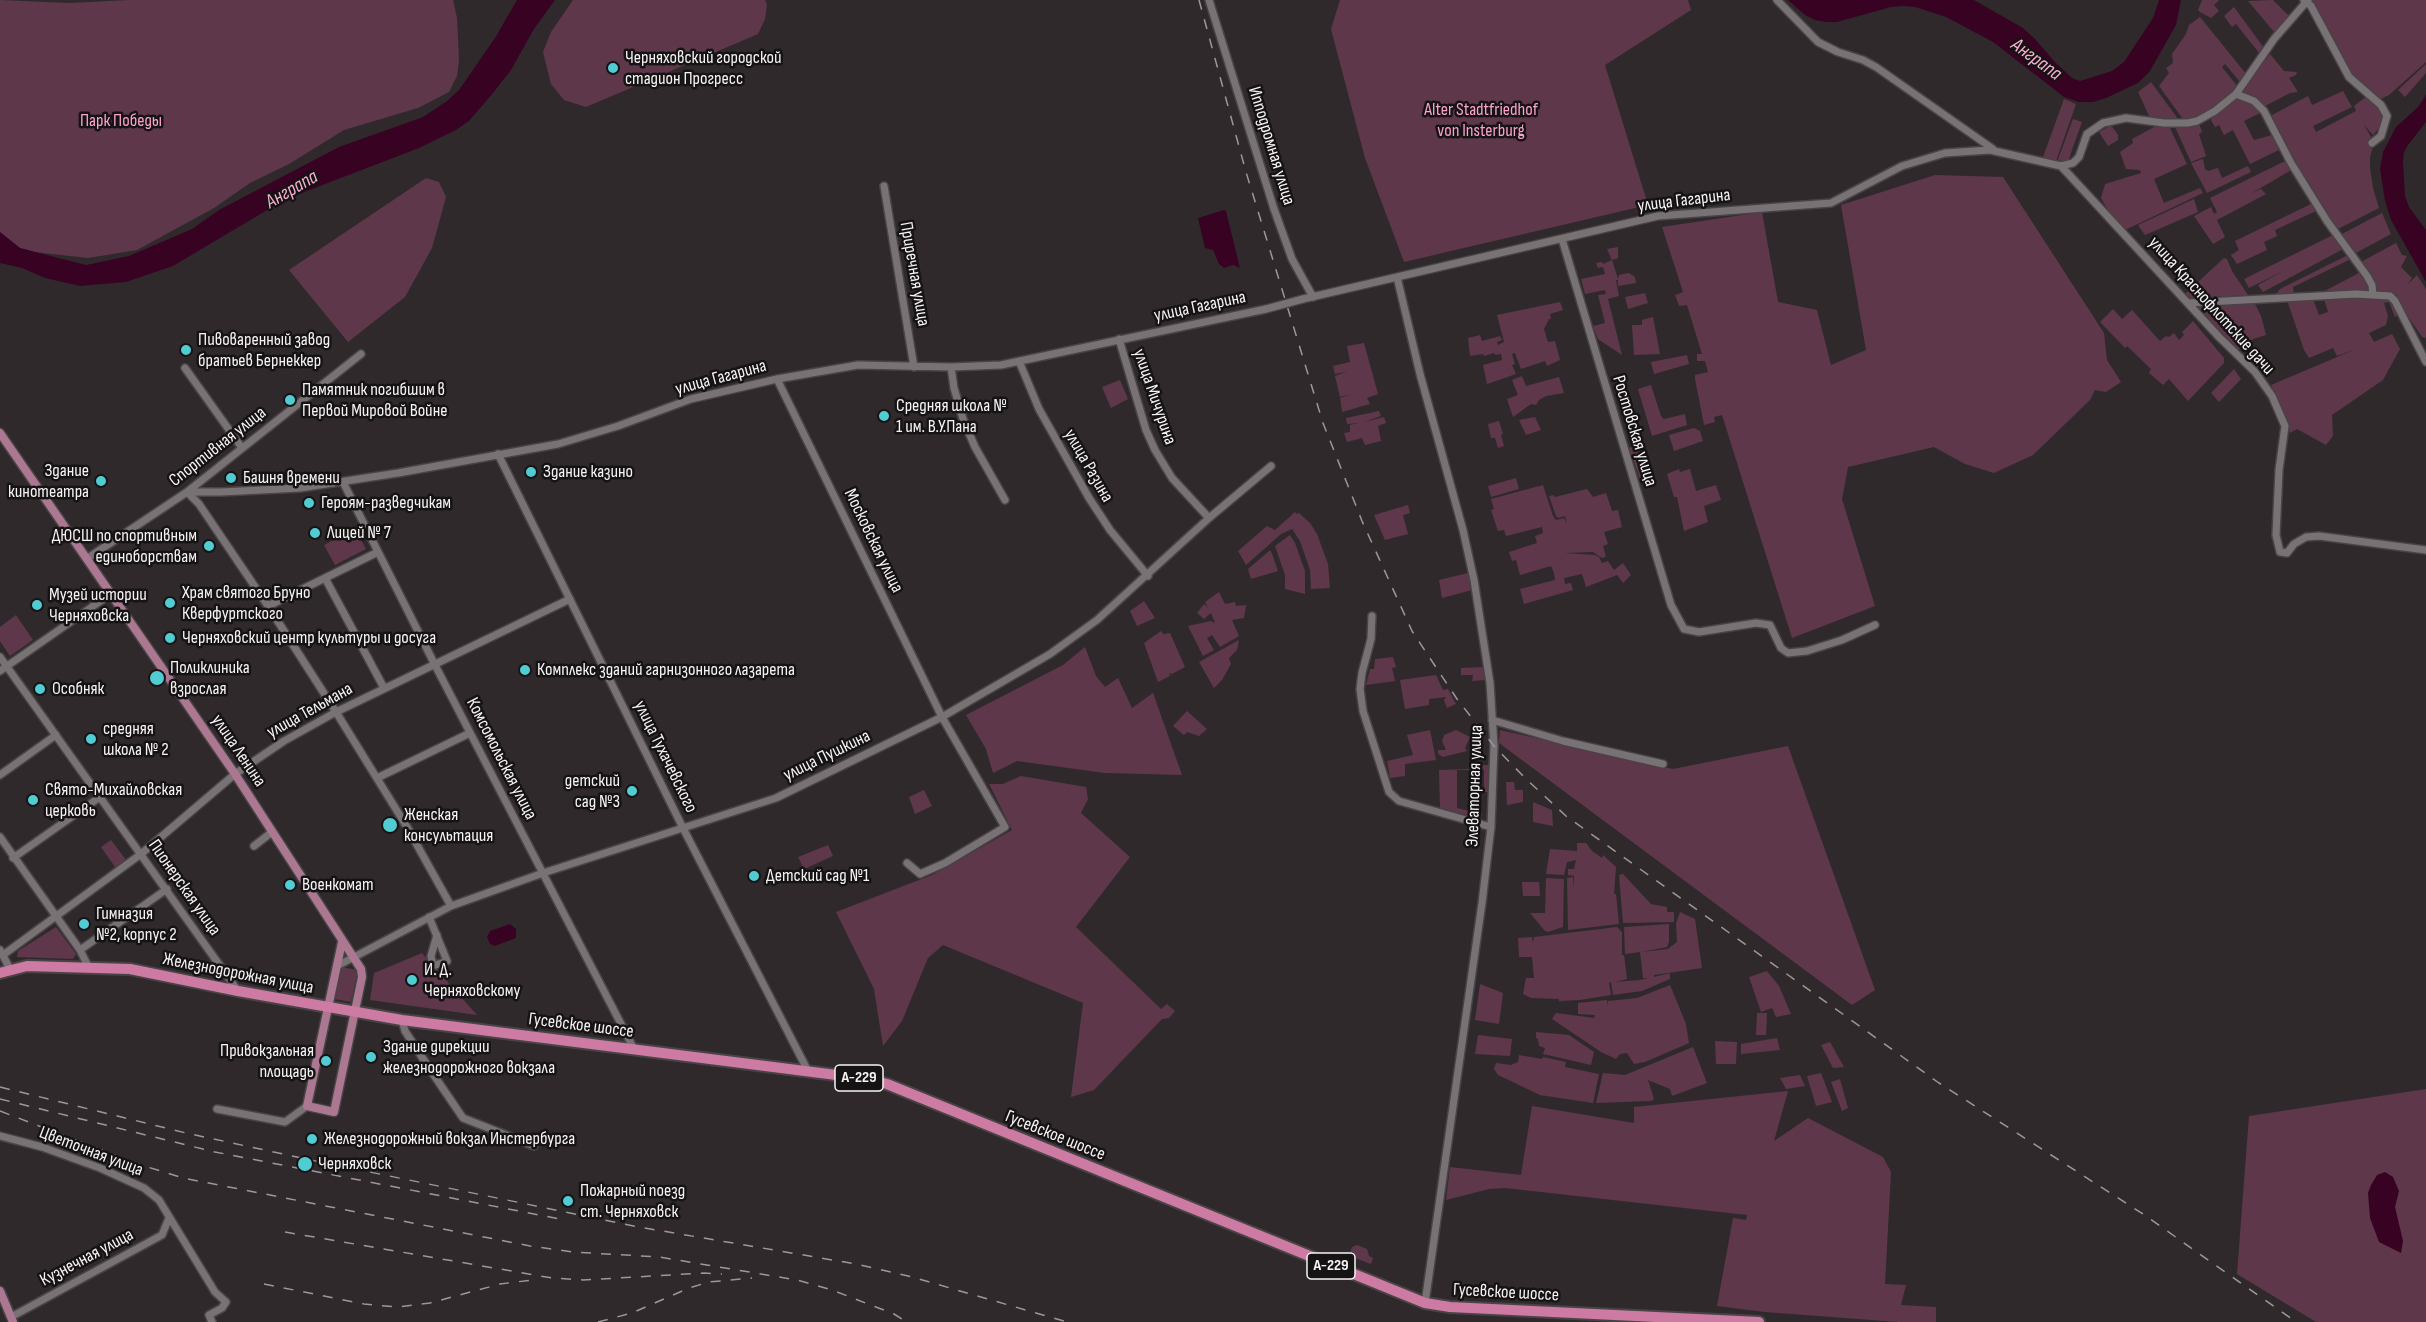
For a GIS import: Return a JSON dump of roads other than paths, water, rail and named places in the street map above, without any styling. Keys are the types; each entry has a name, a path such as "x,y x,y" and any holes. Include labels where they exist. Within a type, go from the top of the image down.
{"highway":[{"name":"Железнодорожная улица","path":"5,971 27,966 130,969 327,1008"},
{"name":"Гусевское шоссе","path":"327,1008 402,1020 868,1079 887,1084 1425,1303 1450,1307 1759,1322"}],"main road":[{"name":"улица Ленина","path":"0,433 235,774 361,969 362,977 334,1112 307,1106"},
{"path":"307,1106 342,942"},
{"path":"0,1291 12,1319"}],"street":[{"name":"Ипподромная улица","path":"1209,0 1281,229 1292,259 1313,297"},
{"path":"1777,0 1818,42 1876,67 1995,150 2061,166 2073,163 2079,157 2087,135 2103,123 2126,118 2164,123 2197,121 2236,94 2274,39 2306,1 2311,6 2349,77 2381,105 2387,116 2381,136 2372,143"},
{"path":"2236,94 2254,101 2264,111 2291,163 2327,221 2367,276 2372,285 2373,295"},
{"name":"улица Гагарина","path":"187,492 300,489 558,444 618,426 691,399 777,379 858,365 951,368 983,367 1019,361 1266,309 1658,216 1832,203 1917,161 1953,152 1995,150"},
{"name":"улица Краснофлотские дачи","path":"2061,166 2255,372 2272,396 2284,426 2276,535 2280,552 2287,553 2294,544 2306,537 2319,536 2426,550"},
{"name":"Приречная улица","path":"884,186 915,367"},
{"name":"Ростовская улица","path":"1562,238 1668,594 1684,629 1699,632 1756,623 1770,625 1781,648 1788,653 1807,651 1842,640 1875,625"},
{"name":"Элеваторная улица","path":"1397,277 1463,530 1483,632 1494,746 1491,827 1472,982 1425,1303"},
{"path":"2188,303 2254,298 2391,296 2426,362"},
{"name":"улица Мичурина","path":"1119,339 1140,411 1155,450 1172,478 1209,518"},
{"name":"Спортивная улица","path":"88,558 187,492 361,354"},
{"name":"улица Разина","path":"1019,361 1028,386 1089,498 1110,530 1148,576"},
{"path":"185,368 242,448"},
{"path":"951,368 963,419 979,454 1005,500"},
{"name":"Московская улица","path":"777,379 942,717 1005,827 945,863 920,874 907,863"},
{"name":"улица Тухачевского","path":"498,454 683,828 808,1071"},
{"name":"улица Пушкина","path":"337,966 451,906 543,873 776,798 942,717 1050,654 1097,620 1148,576 1209,518 1271,466"},
{"name":"Комсомольская улица","path":"343,482 634,1049"},
{"path":"187,492 199,504 336,712 407,827 451,906"},
{"path":"268,606 378,552"},
{"path":"325,578 384,688"},
{"path":"3,668 112,593"},
{"name":"улица Тельмана","path":"2,952 140,856 235,774 284,741 384,688 570,598"},
{"path":"1372,616 1371,639 1360,689 1364,711 1389,792 1399,801 1491,827"},
{"name":"Пионерская улица","path":"0,657 3,668 56,735 238,991"},
{"path":"1492,720 1563,741 1663,764"},
{"path":"377,778 470,733"},
{"path":"0,775 56,735"},
{"path":"14,858 100,797"},
{"path":"254,846 272,832"},
{"path":"0,837 80,950 88,966"},
{"path":"80,950 167,889"},
{"path":"429,917 437,935"},
{"path":"2,952 5,971"},
{"path":"402,1020 405,1031 463,1118 534,1146"},
{"path":"218,1109 285,1122 307,1106"},
{"name":"Цветочная улица","path":"0,1136 100,1168 144,1188 159,1200 215,1292 226,1302 222,1308 209,1315 212,1322"},
{"name":"Кузнечная улица","path":"12,1319 162,1235 169,1218"}],"water":[{"name":"Анграпа","path":"517,0 555,0 534,29 511,70 469,121 456,130 419,148 299,194 274,206 173,266 126,282 80,286 45,278 22,268 0,263 0,232 20,248 86,265 129,256 192,229 219,210 339,147 423,117 459,90 495,38"},
{"name":"Анграпа","path":"1788,0 1974,0 2023,28 2072,78 2080,81 2112,71 2124,62 2153,18 2159,0 2181,0 2176,25 2150,71 2138,83 2106,98 2093,102 2079,102 2064,97 1993,42 1946,17 1915,7 1903,6 1891,7 1837,22 1826,22 1805,15"},
{"path":"2426,95 2426,122 2408,145 2403,161 2405,196 2409,207 2426,230 2426,282 2391,220 2385,201 2380,169 2383,152 2396,127 2418,107"},
{"path":"1224,210 1240,268 1233,265 1224,268 1219,264 1213,250 1205,248 1198,218"},
{"path":"510,924 516,929 516,938 495,946 490,944 487,937 490,931"},
{"path":"2385,1172 2393,1177 2399,1191 2395,1207 2403,1241 2401,1253 2379,1242 2370,1218 2368,1193 2377,1175"}],"railway":[{"path":"1199,0 1246,172 1323,423 1362,521 1412,631 1457,699 1494,746 1566,816 1939,1083 2143,1214 2296,1322"},
{"path":"0,1087 186,1133 306,1159 639,1227 856,1264 912,1277 1067,1322"},
{"path":"0,1099 215,1152 565,1220"},
{"path":"0,1111 138,1164 183,1178 530,1246 573,1252 659,1257 797,1280 832,1290 894,1314 907,1322"},
{"path":"285,1232 552,1278 583,1280 722,1274"},
{"path":"598,1322 632,1313 689,1288 709,1282 752,1278"},
{"path":"264,1284 364,1304 397,1307 430,1303 500,1284 532,1280"}],"place":[{"name":"Черняховский городской стадион Прогресс","path":"613,68"},
{"name":"Пивоваренный завод братьев Бернеккер","path":"186,350"},
{"name":"Памятник погибшим в Первой Мировой Войне","path":"290,400"},
{"name":"Средняя школа № 1 им. В.У.Пана","path":"884,416"},
{"name":"Здание казино","path":"531,472"},
{"name":"Башня времени","path":"231,478"},
{"name":"Здание кинотеатра","path":"101,481"},
{"name":"Героям-разведчикам","path":"309,503"},
{"name":"Лицей № 7","path":"315,533"},
{"name":"ДЮСШ по спортивным единоборствам","path":"209,546"},
{"name":"Храм святого Бруно Кверфуртского","path":"170,603"},
{"name":"Музей истории Черняховска","path":"37,605"},
{"name":"Черняховский центр культуры и досуга","path":"170,638"},
{"name":"Комплекс зданий гарнизонного лазарета","path":"525,670"},
{"name":"Поликлиника взрослая","path":"157,678"},
{"name":"Особняк","path":"40,689"},
{"name":"средняя школа № 2","path":"91,739"},
{"name":"детский сад №3","path":"632,791"},
{"name":"Свято-Михайловская церковь","path":"33,800"},
{"name":"Женская консультация","path":"390,825"},
{"name":"Детский сад №1","path":"754,876"},
{"name":"Военкомат","path":"290,885"},
{"name":"Гимназия №2, корпус 2","path":"84,924"},
{"name":"И. Д. Черняховскому","path":"412,980"},
{"name":"Здание дирекции железнодорожного вокзала","path":"371,1057"},
{"name":"Привокзальная площадь","path":"326,1061"},
{"name":"Железнодорожный вокзал Инстербурга","path":"312,1139"},
{"name":"Черняховск","path":"305,1164"},
{"name":"Пожарный поезд ст. Черняховск","path":"568,1201"}],"park label":[{"name":"Alter Stadtfriedhof von Insterburg","path":"1481,120"},
{"name":"Парк Победы","path":"121,121"}]}
